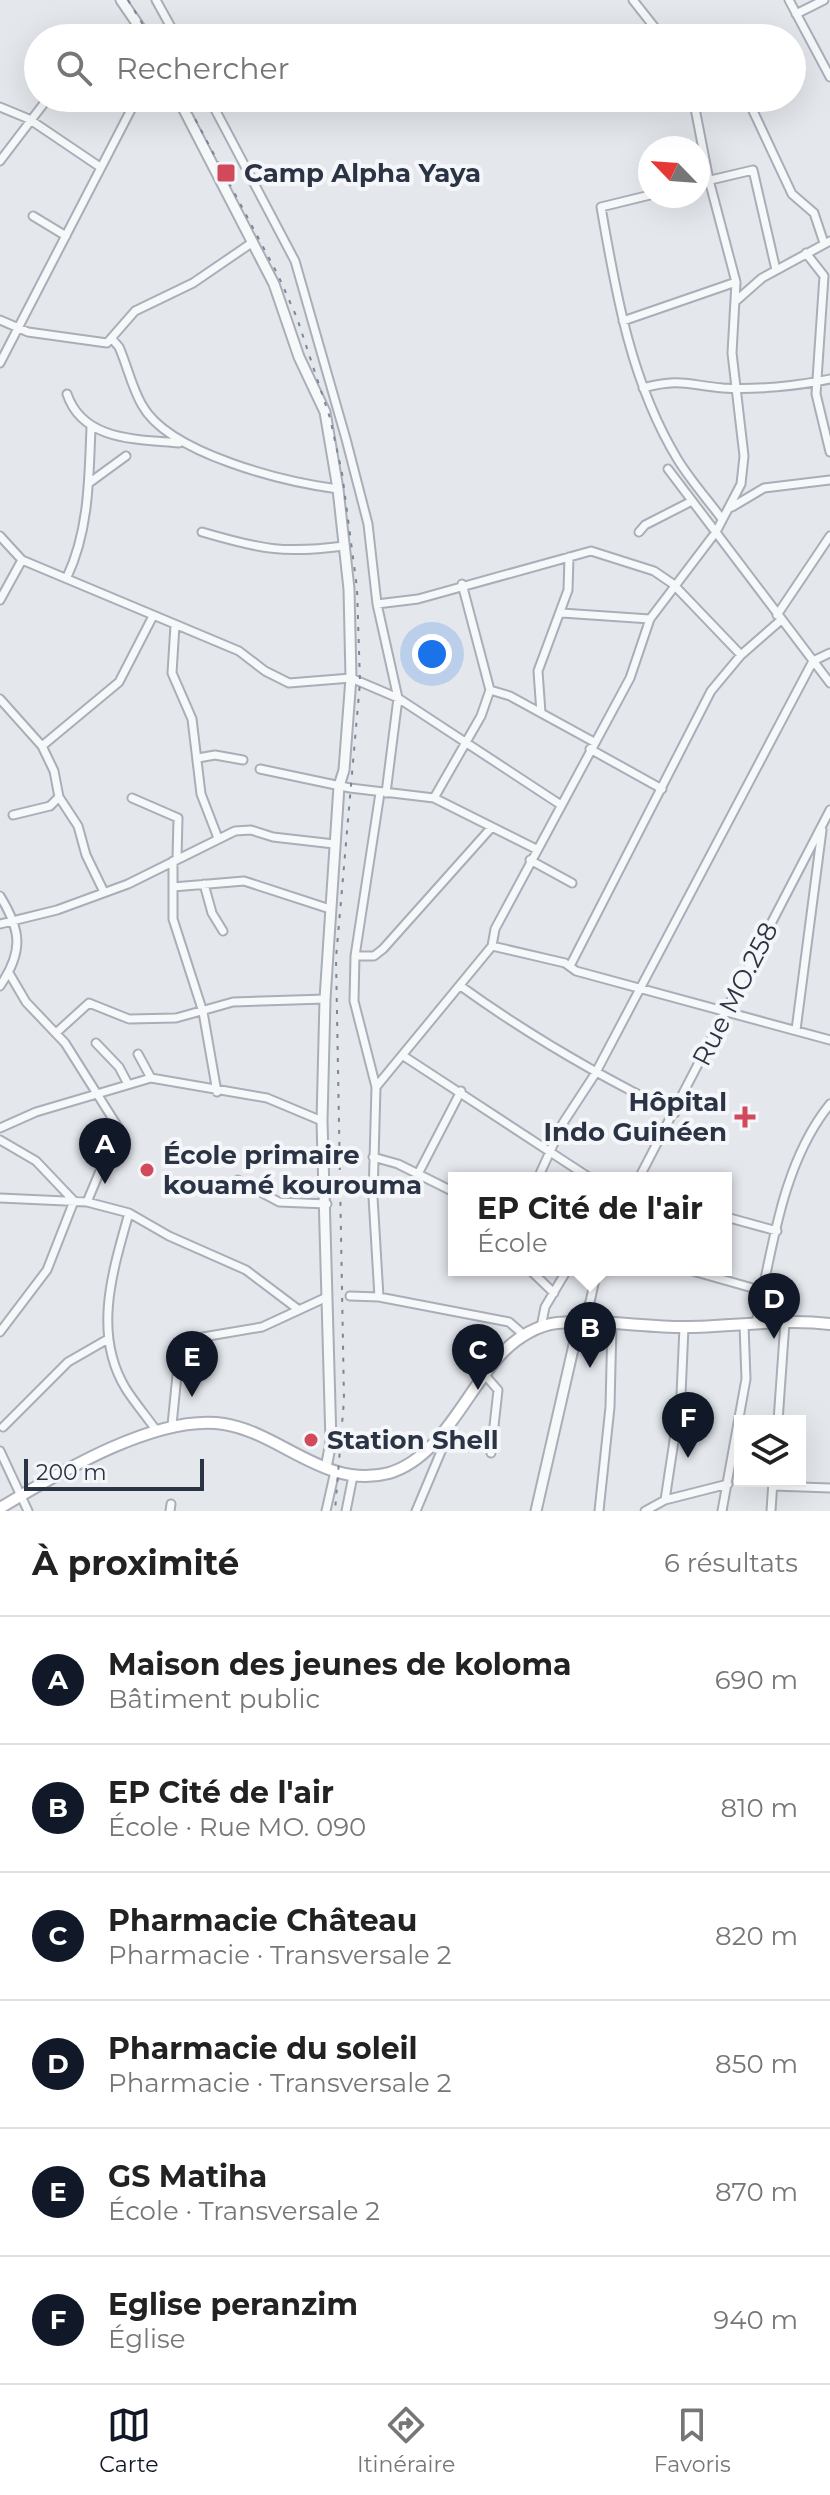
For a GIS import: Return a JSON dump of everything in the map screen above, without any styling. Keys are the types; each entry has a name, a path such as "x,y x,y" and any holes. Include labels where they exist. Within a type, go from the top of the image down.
{"main road":[{"path":"0,1508 23,1494 172,1425 222,1423 247,1430 330,1470 353,1476 392,1472 426,1449 505,1350 524,1335 541,1327 579,1323 684,1327 785,1322 830,1324"}],"street":[{"path":"121,0 138,24"},
{"path":"156,0 169,24"},
{"path":"633,0 652,24"},
{"path":"789,0 801,24"},
{"path":"796,14 824,0"},
{"path":"806,33 830,77"},
{"path":"0,107 29,119 100,167"},
{"path":"0,161 35,112"},
{"path":"0,363 129,112"},
{"path":"185,112 274,284 299,357 325,412 344,546 351,678 344,770 339,786 334,844 322,1121 327,1204 331,1442 326,1511"},
{"path":"216,112 295,261 368,524 377,604 398,698 355,956 354,1001 376,1087 373,1157 379,1297"},
{"path":"696,112 700,136"},
{"path":"737,300 776,270 827,242 814,213 792,194 754,112"},
{"path":"710,180 753,170 776,270"},
{"path":"376,1087 405,1057 492,946 495,929 530,860 630,678 650,619 673,584 716,532 741,484 744,456 732,353 736,282 710,184"},
{"path":"638,198 601,207 623,321 643,388 678,459 722,519"},
{"path":"33,216 66,236"},
{"path":"181,443 142,407 125,360 113,340 116,330 135,311 193,283 253,242"},
{"path":"806,253 824,276 816,382 830,452"},
{"path":"623,321 736,282"},
{"path":"0,320 20,329 74,340 113,340"},
{"path":"643,388 664,382 696,381 738,387 830,379"},
{"path":"67,394 74,413 91,427 129,438 181,443 253,471 299,484 338,489"},
{"path":"67,577 79,553 89,483 91,427"},
{"path":"89,483 126,456"},
{"path":"668,469 830,683"},
{"path":"730,509 764,488 830,480"},
{"path":"639,532 645,525 692,501"},
{"path":"202,532 250,547 291,553 344,546"},
{"path":"0,536 22,560 239,651 265,671 289,683 351,678 398,698 465,745 561,805"},
{"path":"570,966 711,691 779,617 830,536"},
{"path":"377,604 418,599 462,584 591,551 654,571 673,584 741,655"},
{"path":"541,713 538,671 562,613 568,590 569,557"},
{"path":"0,600 22,560"},
{"path":"434,798 465,745 490,690 462,584"},
{"path":"562,613 650,619"},
{"path":"42,746 119,682 131,666 153,616"},
{"path":"175,625 172,673 192,719 201,794 218,838"},
{"path":"541,1172 563,1123 595,1074 813,661 830,653"},
{"path":"490,690 510,696 541,713 662,789"},
{"path":"0,699 42,746 54,771 59,797 78,826 86,855 104,892"},
{"path":"198,758 215,755 243,760"},
{"path":"260,769 339,786 434,798 536,849"},
{"path":"13,815 50,806 59,797"},
{"path":"132,798 178,818 173,919 203,1012 217,1092"},
{"name":"Rue MO.258","path":"642,1172 830,810"},
{"path":"796,1030 823,824"},
{"path":"355,956 374,956 383,949 491,828"},
{"path":"0,924 57,910 104,892 218,838 251,830 273,837 334,844"},
{"path":"530,860 572,883"},
{"path":"173,887 244,881 330,909"},
{"path":"204,884 212,913 223,931"},
{"path":"0,896 14,920 17,942 9,973 0,986"},
{"path":"492,946 830,1040"},
{"path":"9,973 26,1002 56,1033 123,1137 100,1171 87,1202"},
{"path":"462,987 519,1029 595,1074 675,1113"},
{"path":"56,1033 88,1003 129,1019 176,1018 233,1002 325,999"},
{"path":"96,1043 119,1067 128,1084"},
{"path":"138,1054 151,1078"},
{"path":"405,1057 581,1172"},
{"path":"0,1128 36,1112 151,1078 217,1092 267,1098 322,1121"},
{"path":"418,1174 461,1091"},
{"path":"722,1511 746,1379 750,1324 763,1291 777,1231 804,1144 830,1104"},
{"path":"0,1140 36,1161 74,1201"},
{"path":"373,1157 448,1189"},
{"path":"238,1180 279,1202 327,1204"},
{"path":"0,1198 87,1202 129,1213 169,1236 246,1270 299,1310"},
{"path":"0,1332 47,1270 74,1201"},
{"path":"129,1213 115,1263 106,1316 108,1339 125,1388 156,1430"},
{"path":"732,1219 777,1231"},
{"path":"536,1276 554,1293"},
{"path":"541,1327 564,1276"},
{"path":"536,1511 579,1323 590,1302 596,1276"},
{"path":"710,1276 763,1291"},
{"path":"350,1296 379,1297 509,1322 524,1335"},
{"path":"172,1425 178,1365 197,1338 262,1327 327,1297"},
{"path":"778,1415 785,1322"},
{"path":"599,1511 610,1407 612,1323"},
{"path":"665,1500 681,1395 684,1327"},
{"path":"1,1428 68,1362 108,1339"},
{"path":"484,1374 498,1390 491,1453"},
{"path":"416,1511 445,1442 444,1429"},
{"path":"0,1451 23,1494 28,1511"},
{"path":"346,1511 353,1476"},
{"path":"645,1511 665,1500 728,1484"},
{"path":"806,1486 830,1488"},
{"path":"771,1511 773,1487"}],"railway":[{"path":"128,0 143,24"},
{"path":"191,112 278,275 297,318 330,418 342,473 357,588 360,682 336,958 344,1400 335,1511"}],"place":[{"name":"Camp Alpha Yaya","path":"226,173"},
{"name":"Hôpital Indo Guinéen","path":"745,1117"},
{"name":"École primaire kouamé kourouma","path":"147,1170"},
{"name":"Maison des jeunes de koloma","path":"105,1184"},
{"name":"Pharmacie du soleil","path":"774,1339"},
{"name":"EP Cité de l'air","path":"590,1368"},
{"name":"Pharmacie Château","path":"478,1390"},
{"name":"GS Matiha","path":"192,1397"},
{"name":"Station Shell","path":"311,1440"},
{"name":"Eglise peranzim","path":"688,1458"}]}
